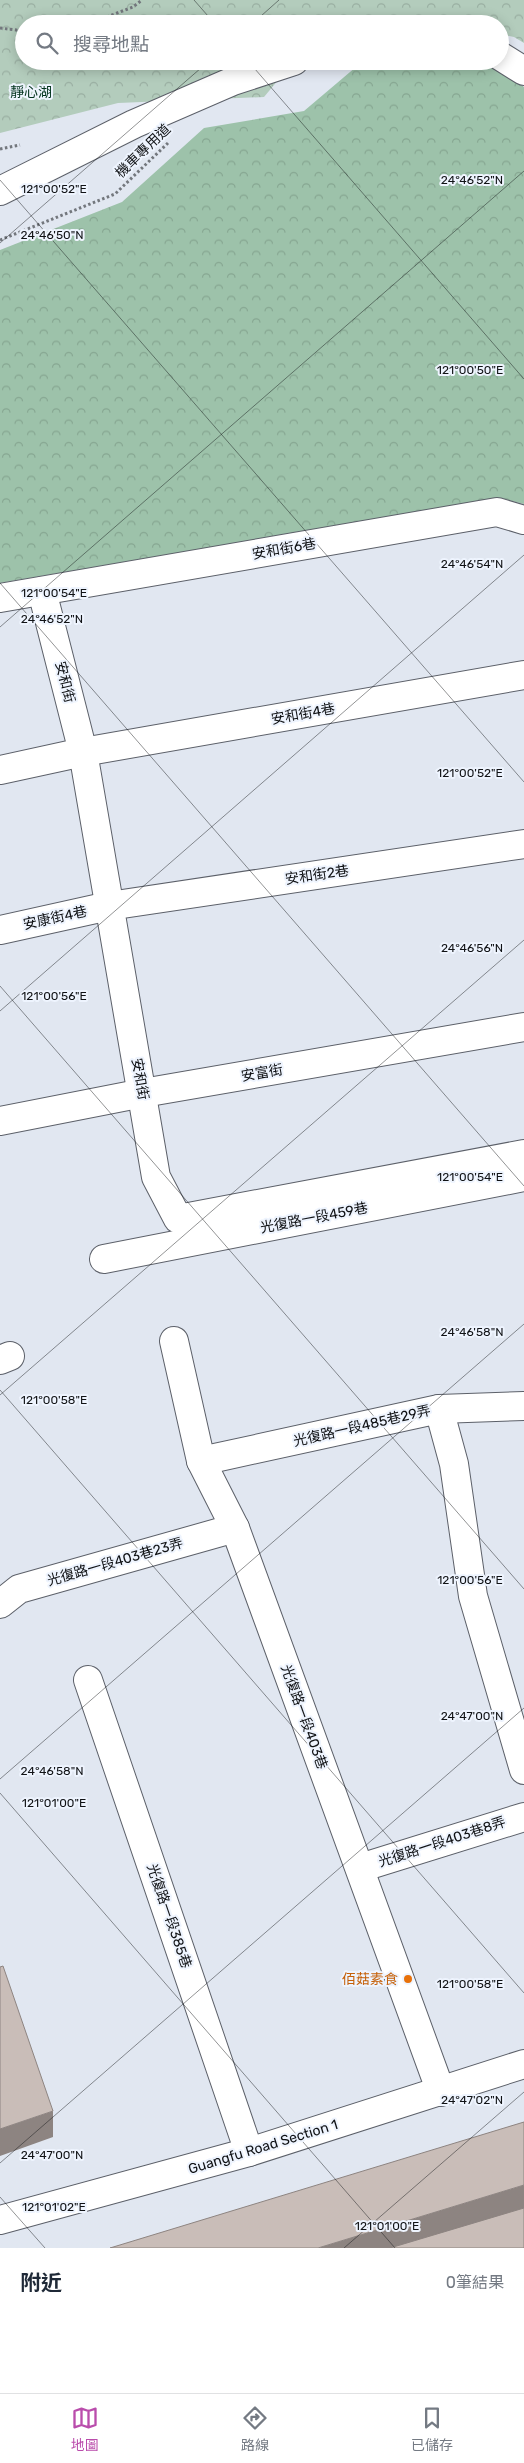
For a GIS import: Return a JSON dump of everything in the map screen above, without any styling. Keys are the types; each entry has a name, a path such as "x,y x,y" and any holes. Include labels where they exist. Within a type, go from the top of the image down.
{"street":[{"path":"509,62 524,71"},
{"path":"0,191 134,124 233,81 267,70"},
{"name":"安和街6巷","path":"0,598 497,512 524,520"},
{"name":"安和街","path":"42,591 83,752 156,1178 178,1219 524,1154"},
{"name":"安和街4巷","path":"0,770 83,752 524,675"},
{"name":"安和街2巷","path":"109,906 524,844"},
{"name":"安康街4巷","path":"0,930 109,906"},
{"name":"安富街","path":"0,1121 142,1093 524,1027"},
{"name":"光復路一段459巷","path":"104,1258 524,1177"},
{"name":"光復路一段403巷","path":"174,1341 202,1461 235,1528 441,2092"},
{"name":"光復路一段485巷29弄","path":"202,1461 438,1408 524,1406"},
{"path":"438,1408 454,1464 473,1596 524,1770"},
{"name":"光復路一段403巷23弄","path":"0,1604 18,1589 235,1528"},
{"name":"光復路一段385巷","path":"88,1680 249,2152"},
{"name":"光復路一段403巷8弄","path":"360,1868 524,1816"},
{"name":"Guangfu Road Section 1","path":"0,2220 249,2152 524,2064"}],"path":[{"path":"113,15 133,8 142,0"},
{"path":"0,28 15,30"},
{"name":"機車專用道","path":"0,240 115,194 171,140"}],"green space":[{"name":"靜心湖","path":"0,0 524,0 524,43 509,36 509,15 15,15 15,70 286,70 264,97 118,103 0,133"},
{"path":"352,70 502,70 524,87 524,504 500,498 0,583 0,250 122,202 204,128 304,111"}],"building":[{"path":"3,1966 53,2111 0,2129 0,1967"},
{"path":"524,2122 524,2185 318,2248 110,2248"},
{"path":"524,2208 524,2248 390,2248"}],"place":[{"name":"佰菇素食","path":"408,1979"}]}
